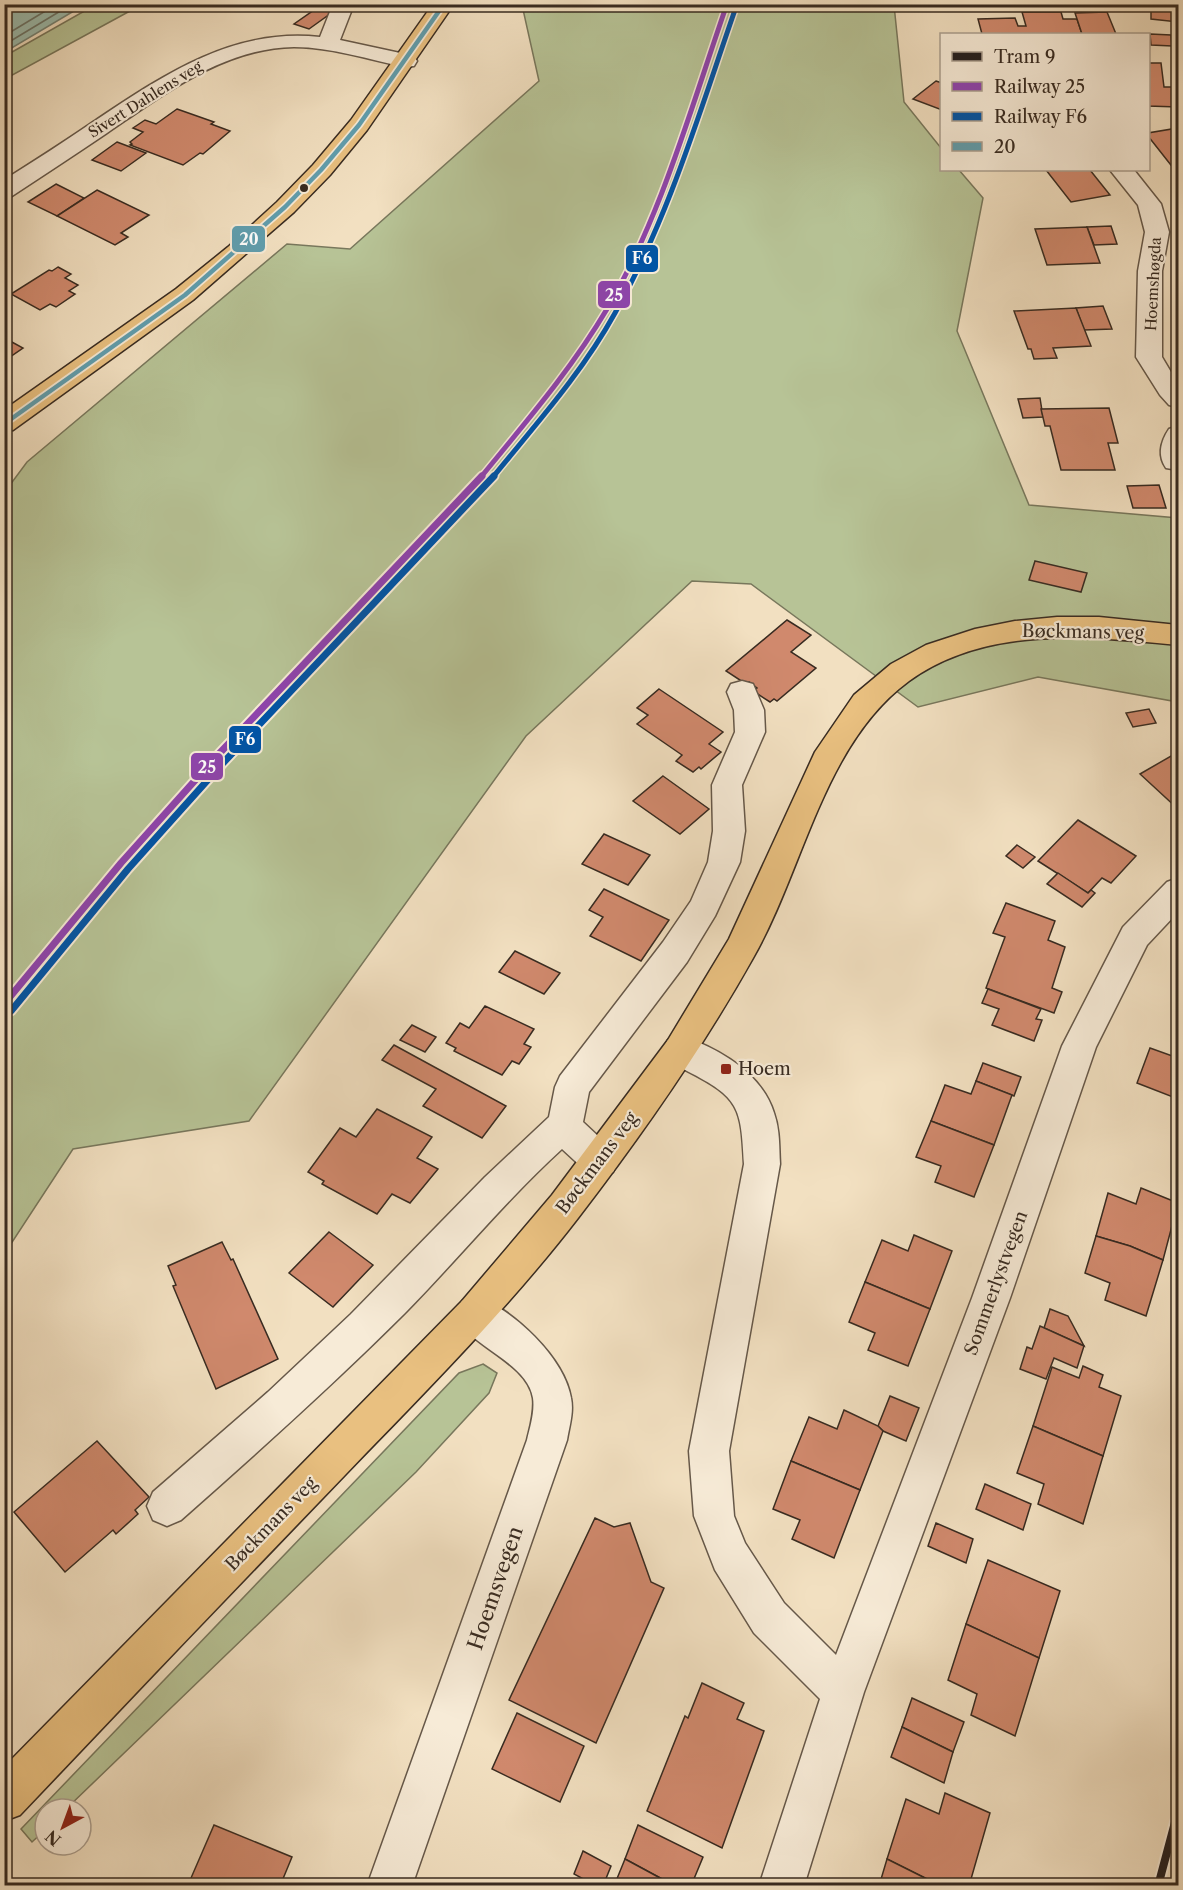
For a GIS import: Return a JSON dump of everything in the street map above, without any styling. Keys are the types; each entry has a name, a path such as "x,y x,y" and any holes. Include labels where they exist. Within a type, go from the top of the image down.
{"main road":[{"path":"4,424 169,306 250,239 330,162 365,118 444,4"},
{"name":"Bøckmans veg","path":"4,1799 475,1313 565,1207 680,1050 743,946 830,752 870,697 887,682 930,654 971,640 1005,632 1054,628 1116,629 1179,635"}],"street":[{"path":"327,45 344,4"},
{"name":"Sivert Dahlens veg","path":"4,191 181,73 236,50 276,43 301,42 406,61"},
{"name":"Hoemshøgda","path":"1123,171 1168,230 1150,271 1149,357 1169,389 1179,399"},
{"path":"1175,462 1174,445 1179,435"},
{"path":"167,1506 269,1417 383,1308 527,1157 565,1125 572,1087 675,952 704,907 724,862 729,831 727,785 750,732 749,710 742,692"},
{"name":"Sommerlystvegen","path":"781,1886 843,1692 991,1298 1079,1046 1135,936 1179,891"},
{"path":"680,1050 723,1072 736,1083 753,1101 760,1125 762,1164 709,1451 714,1516 729,1556 769,1618 843,1692"},
{"path":"565,1125 577,1141 600,1161"},
{"name":"Hoemsvegen","path":"389,1886 547,1440 551,1416 552,1397 546,1381 535,1364 475,1313"}],"green space":[{"path":"95,5 141,5 5,79 5,56"},
{"path":"522,5 894,5 904,102 940,147 940,171 960,171 983,198 957,331 1029,505 1178,518 1178,702 1038,677 918,707 751,584 692,581 526,736 249,1121 73,1149 5,1253 4,493 27,462 287,244 350,249 539,81"},
{"path":"483,1364 497,1373 489,1393 416,1472 78,1797 52,1797 459,1373"},
{"path":"33,1817 32,1842 21,1829"}],"water":[{"path":"5,4 84,4 84,5 5,52"}],"building":[{"path":"312,4 334,11 309,29 294,24 311,12 305,9"},
{"path":"1151,4 1178,6 1178,22 1151,19"},
{"path":"1022,12 1061,12 1063,19 1077,19 1082,33 982,33 978,19 1015,18 1018,26 1026,26"},
{"path":"1107,12 1116,33 1082,33 1075,13"},
{"path":"1150,34 1171,35 1172,46 1151,45"},
{"path":"1172,48 1178,49 1178,64 1174,64"},
{"path":"1150,63 1161,63 1164,87 1178,87 1178,107 1150,106"},
{"path":"936,81 940,82 940,109 913,99"},
{"path":"177,109 214,122 211,124 230,131 203,154 200,153 183,165 130,145 132,144 130,142 143,132 133,128 145,120 156,124"},
{"path":"1178,128 1178,174 1150,139 1150,133"},
{"path":"117,142 146,153 121,171 92,160"},
{"path":"1047,171 1091,171 1110,195 1071,202"},
{"path":"56,184 84,198 57,216 28,202"},
{"path":"97,190 149,215 121,233 128,237 115,245 57,216"},
{"path":"1111,226 1117,244 1094,245 1087,227"},
{"path":"1087,227 1100,263 1047,265 1035,229"},
{"path":"58,267 71,274 65,278 78,285 69,291 75,294 56,307 50,304 40,310 11,294 49,270 52,271"},
{"path":"1103,306 1112,329 1084,330 1076,308"},
{"path":"1076,308 1091,346 1053,348 1057,358 1034,359 1014,311"},
{"path":"10,341 23,348 4,361 4,344"},
{"path":"1040,398 1043,417 1023,418 1018,399"},
{"path":"1109,408 1118,443 1108,443 1115,470 1061,470 1050,426 1045,426 1041,409"},
{"path":"1159,485 1166,508 1133,508 1127,486"},
{"path":"1035,561 1087,573 1081,592 1029,580"},
{"path":"787,620 811,635 791,652 816,668 777,701 774,699 770,702 753,691 757,688 749,682 746,684 726,671"},
{"path":"659,689 723,732 709,744 721,752 701,769 699,767 693,772 676,761 682,755 637,724 648,715 637,708"},
{"path":"1149,709 1156,723 1133,727 1126,713"},
{"path":"1178,752 1178,809 1140,774"},
{"path":"663,776 709,809 680,834 633,801"},
{"path":"1078,820 1136,856 1111,883 1102,878 1088,893 1038,861"},
{"path":"604,834 650,855 628,885 582,864"},
{"path":"1017,845 1035,857 1023,868 1006,856"},
{"path":"1058,873 1088,893 1091,890 1095,893 1082,907 1047,884"},
{"path":"604,889 669,920 641,961 590,936 603,917 589,910"},
{"path":"1006,903 1055,921 1048,940 1065,947 1052,988 1062,992 1054,1013 986,988 1005,937 993,933"},
{"path":"515,951 560,973 544,994 499,972"},
{"path":"988,989 1041,1009 1036,1019 1042,1020 1034,1041 992,1025 999,1009 982,1003"},
{"path":"485,1006 534,1029 524,1044 531,1047 519,1064 512,1061 502,1075 454,1051 456,1048 446,1043 460,1023 469,1028"},
{"path":"412,1025 436,1037 425,1052 400,1040"},
{"path":"394,1045 506,1106 482,1138 423,1106 436,1089 382,1060"},
{"path":"1150,1048 1178,1058 1178,1099 1137,1083"},
{"path":"983,1063 1021,1077 1014,1096 976,1081"},
{"path":"976,1081 1012,1095 994,1145 931,1121 945,1085 971,1094"},
{"path":"377,1109 432,1137 417,1158 438,1169 410,1203 392,1194 377,1214 322,1184 324,1181 308,1172 340,1128 356,1137"},
{"path":"931,1121 994,1145 974,1197 935,1182 941,1166 916,1157"},
{"path":"1141,1188 1178,1203 1163,1260 1130,1246 1096,1236 1108,1193 1136,1204"},
{"path":"329,1232 373,1265 333,1307 289,1273"},
{"path":"914,1235 952,1251 930,1309 865,1282 882,1240 908,1251"},
{"path":"1096,1236 1130,1246 1163,1260 1146,1316 1105,1300 1110,1283 1085,1273"},
{"path":"222,1242 231,1260 233,1259 278,1359 216,1389 173,1286 176,1285 168,1266"},
{"path":"865,1282 930,1309 908,1366 868,1350 875,1333 849,1322"},
{"path":"1050,1309 1068,1316 1084,1346 1044,1328"},
{"path":"1040,1326 1084,1346 1077,1368 1054,1358 1046,1379 1020,1369 1027,1347 1032,1349"},
{"path":"1083,1366 1103,1375 1099,1387 1121,1396 1103,1456 1033,1426 1052,1367 1079,1378"},
{"path":"890,1396 919,1408 906,1441 883,1431 878,1426"},
{"path":"844,1410 878,1426 883,1431 860,1490 791,1461 809,1417 837,1429"},
{"path":"1033,1426 1103,1456 1083,1524 1038,1504 1044,1484 1017,1473"},
{"path":"97,1441 149,1497 135,1510 138,1514 116,1534 113,1530 65,1572 14,1512"},
{"path":"791,1461 860,1490 834,1558 792,1539 800,1520 773,1509"},
{"path":"985,1484 1031,1504 1023,1530 976,1509"},
{"path":"595,1518 614,1527 630,1523 651,1582 664,1588 596,1743 509,1700"},
{"path":"936,1523 973,1539 966,1563 928,1546"},
{"path":"988,1560 1060,1591 1039,1658 966,1624"},
{"path":"966,1624 1039,1658 1015,1736 971,1715 977,1694 948,1680"},
{"path":"702,1683 744,1703 737,1719 764,1731 722,1848 647,1811 685,1716 688,1718"},
{"path":"912,1698 964,1722 953,1752 902,1727"},
{"path":"517,1713 584,1746 560,1802 492,1769"},
{"path":"902,1727 953,1752 944,1783 891,1757"},
{"path":"945,1793 990,1813 969,1886 941,1886 887,1859 906,1799 939,1814"},
{"path":"214,1825 292,1857 280,1886 185,1886 188,1885"},
{"path":"638,1825 703,1857 691,1886 675,1886 625,1859"},
{"path":"583,1851 611,1866 603,1886 596,1886 574,1874"},
{"path":"625,1859 675,1886 614,1886"},
{"path":"887,1859 941,1886 879,1886"}],"tram line":[{"name":"9","path":"1158,1886 1178,1811"}],"rail line":[{"name":"25","path":"4,1004 121,863 216,757 472,488 559,382 607,309 654,214 727,4"},
{"name":"F6","path":"11,1011 128,869 223,763 479,494 567,387 615,313 662,218 736,7"}],"transit line":[{"name":"20","path":"4,424 185,295 285,207 321,170 359,125 444,4"}],"place":[{"name":"Hoem","path":"726,1069"}]}
